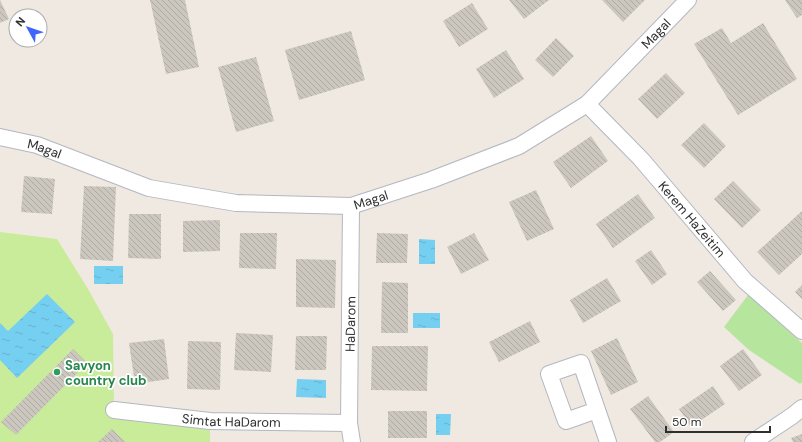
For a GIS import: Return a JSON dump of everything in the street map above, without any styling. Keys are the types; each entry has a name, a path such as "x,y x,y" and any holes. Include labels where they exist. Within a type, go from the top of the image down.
{"street":[{"name":"Magal","path":"0,137 38,145 149,188 236,203 351,206 431,180 519,146 587,104 688,0"},
{"name":"Kerem HaZeitim","path":"587,104 641,159 745,281 802,331"},
{"name":"HaDarom","path":"351,206 349,423 352,442"},
{"path":"753,442 802,408"},
{"name":"Simtat HaDarom","path":"114,410 210,421 349,423"},
{"path":"597,410 608,442"}],"green space":[{"name":"Savyon country club","path":"0,232 57,239 88,289 113,334 114,410 210,421 210,442 0,442"},
{"path":"748,295 802,343 802,382 800,384 749,350 724,327"}],"water":[{"path":"419,239 435,240 435,264 419,264"},
{"path":"94,266 123,266 123,284 94,284"},
{"path":"47,294 75,322 17,378 0,360 0,323 8,331"},
{"path":"413,313 440,313 440,328 413,328"},
{"path":"297,379 326,380 326,398 296,397"},
{"path":"436,414 451,414 450,435 436,435"}],"building":[{"path":"0,0 8,19 0,23"},
{"path":"150,0 185,0 199,67 166,74"},
{"path":"509,0 549,0 524,19"},
{"path":"602,0 645,0 623,22"},
{"path":"785,0 802,0 802,15 797,18"},
{"path":"472,3 488,29 459,47 443,21"},
{"path":"763,23 797,79 738,115 694,44 722,28 731,43"},
{"path":"351,31 365,80 299,100 285,50"},
{"path":"556,38 574,56 553,77 535,60"},
{"path":"506,50 524,79 494,98 476,69"},
{"path":"256,57 274,121 236,132 218,67"},
{"path":"666,73 685,93 657,119 638,99"},
{"path":"704,123 726,146 704,168 681,145"},
{"path":"591,136 608,161 571,188 553,162"},
{"path":"24,176 55,179 52,214 21,212"},
{"path":"733,181 761,210 742,228 714,199"},
{"path":"84,186 116,187 113,261 80,259"},
{"path":"536,190 554,229 527,241 509,202"},
{"path":"638,194 655,218 613,248 596,224"},
{"path":"802,211 802,254 779,275 757,252"},
{"path":"129,214 161,214 161,259 128,258"},
{"path":"220,220 220,251 183,252 183,221"},
{"path":"240,233 277,233 276,269 239,268"},
{"path":"377,233 408,234 407,263 376,263"},
{"path":"474,233 489,260 461,274 447,247"},
{"path":"651,250 667,274 652,285 635,261"},
{"path":"296,259 336,260 335,308 296,307"},
{"path":"710,271 736,300 723,311 697,282"},
{"path":"607,278 621,301 583,323 570,300"},
{"path":"382,282 408,283 408,333 381,333"},
{"path":"802,285 802,299 795,292"},
{"path":"530,321 540,342 499,362 489,342"},
{"path":"236,333 273,335 271,372 234,370"},
{"path":"296,336 327,336 326,370 295,370"},
{"path":"617,338 638,382 611,395 591,351"},
{"path":"164,339 169,379 135,384 129,343"},
{"path":"188,341 221,342 220,390 187,389"},
{"path":"372,346 428,346 427,391 371,390"},
{"path":"73,349 87,363 16,435 1,422"},
{"path":"743,349 762,375 739,391 720,366"},
{"path":"713,386 725,404 691,427 679,409"},
{"path":"648,396 674,432 660,442 655,442 630,409"},
{"path":"388,411 427,411 427,438 388,438"},
{"path":"112,429 125,442 98,442"},
{"path":"802,434 802,442 793,442 791,438"}],"place":[{"name":"Savyon country club","path":"57,372"}]}
